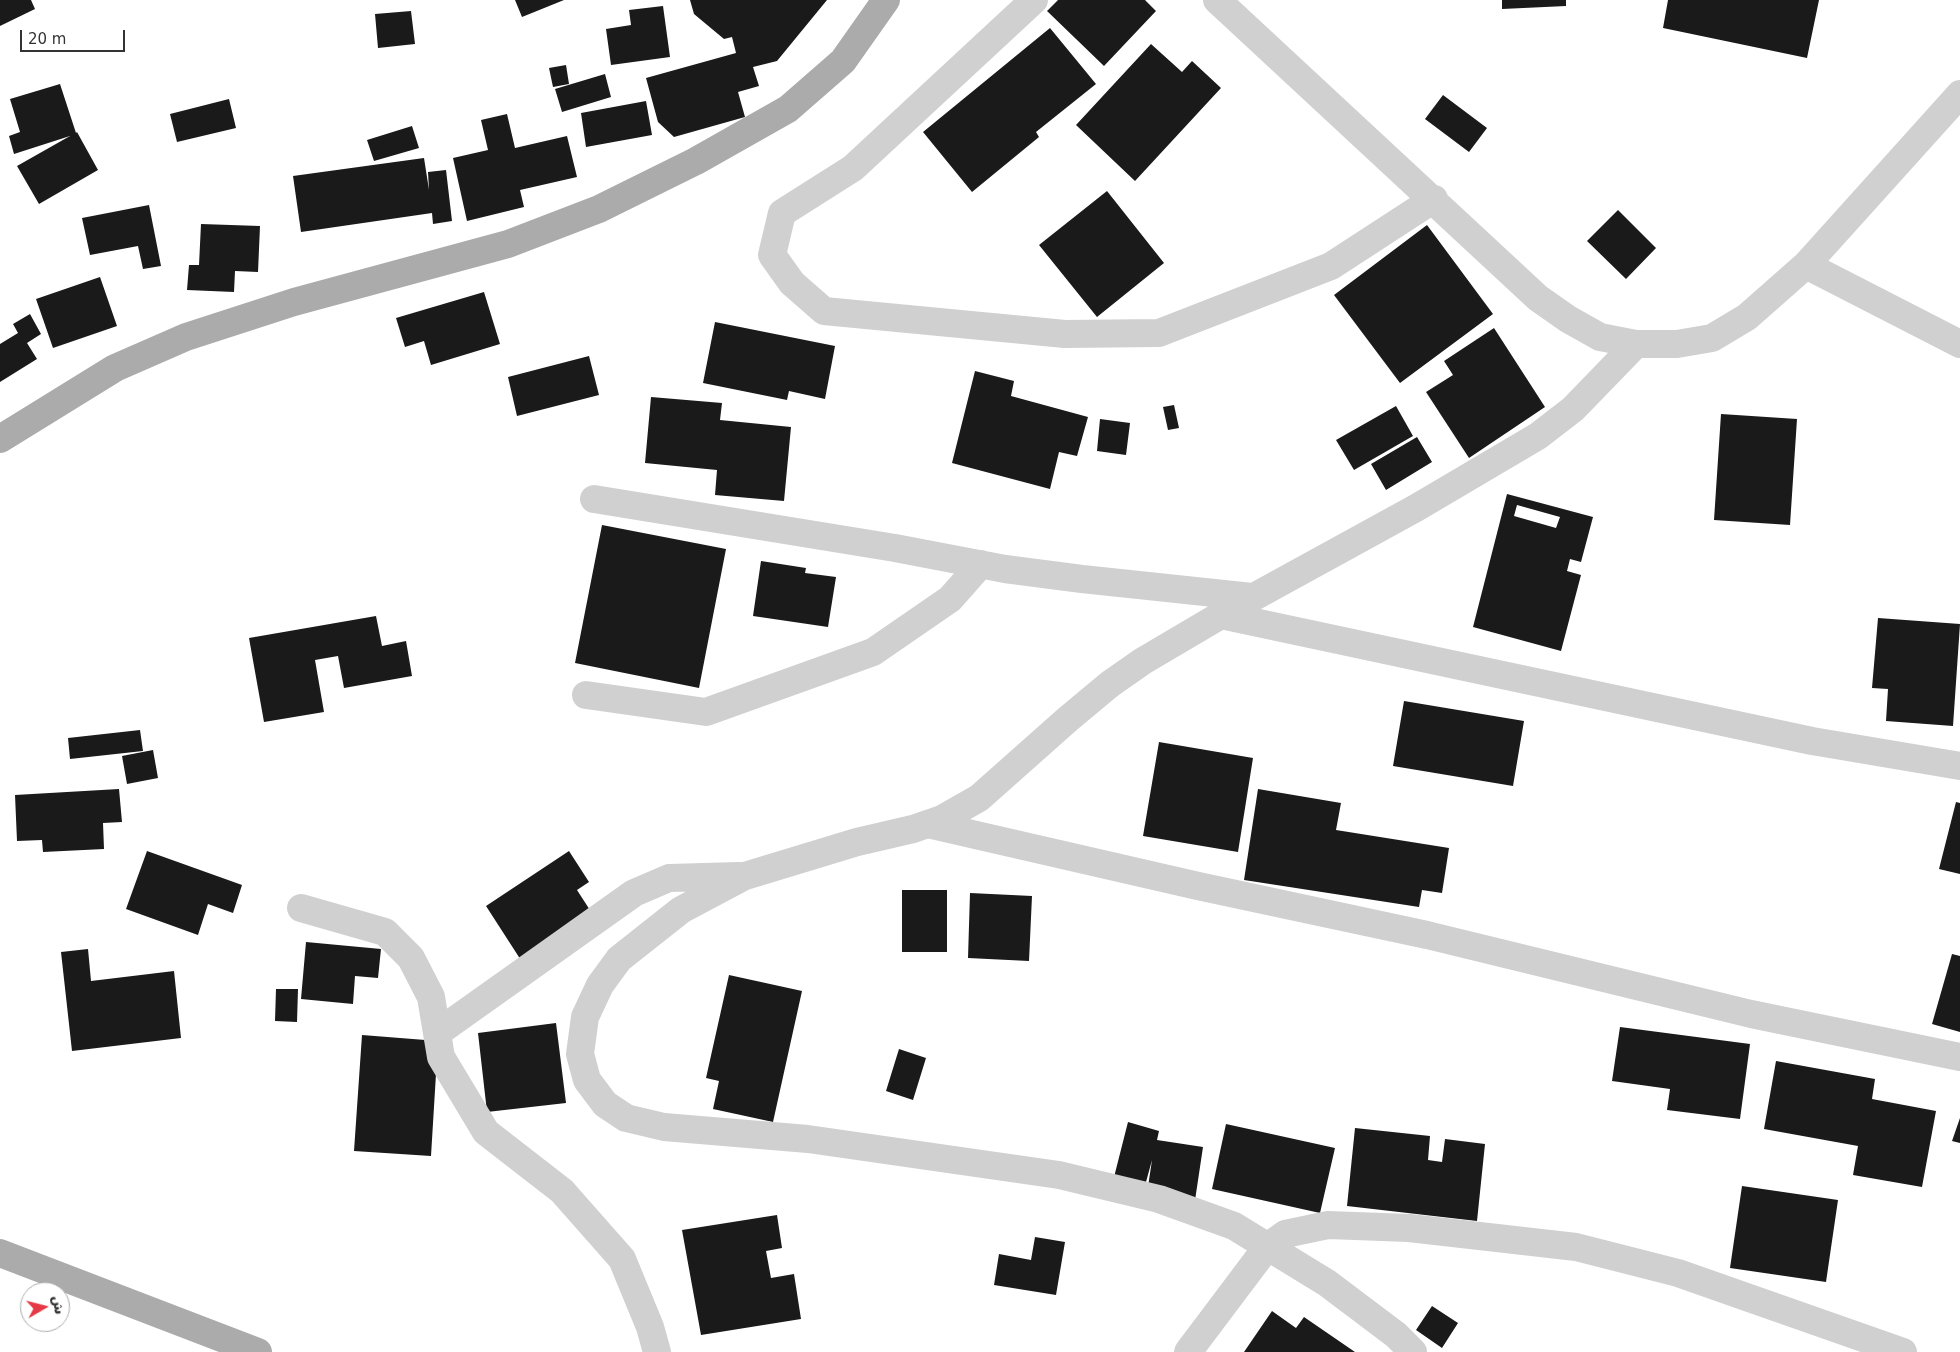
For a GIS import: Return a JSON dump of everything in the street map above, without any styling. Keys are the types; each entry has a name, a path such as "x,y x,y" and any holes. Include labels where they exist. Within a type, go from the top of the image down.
{"main road":[{"path":"0,439 115,368 186,337 294,302 508,244 599,209 696,161 788,109 843,61 886,0"},
{"path":"0,1253 258,1352"}],"street":[{"path":"1034,0 853,168 782,213 772,255 792,284 824,311 1065,334 1159,333 1331,266 1434,199"},
{"path":"1217,0 1434,199 1538,298 1568,319 1600,337 1636,344 1677,344 1712,338 1747,317 1806,266 1960,94"},
{"path":"1806,266 1960,344"},
{"path":"1413,1352 1396,1335 1326,1283 1234,1226 1159,1199 1059,1175 808,1139 664,1128 626,1118 605,1104 587,1080 580,1054 585,1017 600,985 619,960 681,910 745,876 857,842 928,824 942,819 979,798 1068,719 1110,684 1143,661 1252,597 1416,508 1538,436 1573,409 1636,344"},
{"path":"594,499 981,564 1082,579 1252,597"},
{"path":"586,696 706,712 874,652 950,600 981,564"},
{"path":"1221,615 1773,733 1960,766"},
{"path":"928,824 1198,886 1427,935 1751,1014 1960,1056"},
{"path":"437,1033 634,892 669,878 745,876"},
{"path":"301,908 386,932 411,958 431,997 441,1058 486,1132 562,1191 622,1259 650,1327 657,1352"},
{"path":"1188,1352 1267,1247 1286,1234 1328,1225 1410,1228 1576,1246 1678,1273 1903,1352"}],"building":[{"path":"0,0 31,0 35,9 0,26"},
{"path":"515,0 564,0 522,17"},
{"path":"690,0 827,0 777,61 753,67 759,86 738,92 745,117 674,137 658,122 646,78 736,53 732,37 724,39 694,14"},
{"path":"1058,0 1145,0 1156,11 1104,66 1047,11"},
{"path":"1502,0 1566,0 1566,6 1502,9"},
{"path":"1668,0 1819,0 1807,58 1663,28"},
{"path":"663,6 670,57 611,65 606,29 631,25 629,10"},
{"path":"411,11 415,44 378,48 375,14"},
{"path":"1050,28 1096,84 1036,132 1039,137 972,192 923,132"},
{"path":"1151,44 1182,72 1192,61 1221,88 1135,181 1076,125"},
{"path":"566,65 569,84 553,87 549,68"},
{"path":"605,74 611,97 562,112 555,89"},
{"path":"60,84 76,133 98,170 39,204 17,166 70,136 14,154 9,136 20,132 10,99"},
{"path":"1443,95 1487,128 1469,152 1425,119"},
{"path":"229,99 236,128 177,142 170,114"},
{"path":"646,101 652,135 586,147 581,113"},
{"path":"507,114 515,148 567,136 577,177 520,190 524,207 467,221 453,158 488,150 481,120"},
{"path":"412,126 419,148 374,161 367,140"},
{"path":"424,158 429,190 428,172 446,170 452,221 433,224 432,213 301,232 293,176"},
{"path":"1107,191 1164,263 1097,317 1039,245"},
{"path":"149,205 161,266 143,269 138,246 90,255 82,218"},
{"path":"1618,210 1656,248 1626,279 1587,241"},
{"path":"201,224 260,226 258,272 235,271 234,292 187,290 189,265 199,265"},
{"path":"1427,225 1493,314 1400,383 1334,295"},
{"path":"100,277 117,326 53,348 36,299"},
{"path":"484,292 500,344 431,365 424,341 405,347 396,318"},
{"path":"30,314 41,334 27,343 37,359 0,382 0,344 18,333 13,324"},
{"path":"715,322 835,346 825,399 789,391 787,400 703,383"},
{"path":"1494,328 1545,407 1469,458 1426,392 1453,375 1444,361"},
{"path":"589,356 599,395 517,416 508,377"},
{"path":"975,371 1014,381 1011,396 1088,417 1077,456 1059,452 1050,489 952,463"},
{"path":"651,397 722,403 720,420 791,427 784,501 715,495 717,470 645,463"},
{"path":"1174,405 1179,428 1168,430 1163,407"},
{"path":"1396,406 1413,436 1354,470 1336,440"},
{"path":"1721,414 1797,419 1790,525 1714,520"},
{"path":"1100,419 1130,423 1126,455 1097,451"},
{"path":"1417,437 1432,462 1386,490 1371,464"},
{"path":"1507,494 1593,517 1581,562 1570,559 1567,571 1581,575 1561,651 1473,627","holes":["1517,505 1560,517 1556,528 1514,516"]},
{"path":"602,525 726,549 699,688 575,663"},
{"path":"761,561 806,568 805,573 836,577 828,627 753,616"},
{"path":"376,616 382,646 406,641 412,676 344,688 338,656 315,660 324,712 264,722 249,638"},
{"path":"1878,618 1960,624 1953,726 1886,721 1888,689 1872,688"},
{"path":"1404,701 1524,721 1513,786 1393,766"},
{"path":"140,730 143,751 70,759 68,738"},
{"path":"1159,742 1253,758 1238,852 1143,836"},
{"path":"153,750 158,778 127,784 122,756"},
{"path":"119,789 122,822 103,823 104,849 43,852 42,840 17,841 15,795"},
{"path":"1258,789 1341,803 1336,830 1449,848 1442,893 1422,890 1419,907 1244,880"},
{"path":"1956,802 1960,803 1960,874 1939,869"},
{"path":"147,851 242,885 233,913 208,904 198,935 126,909"},
{"path":"569,851 589,882 577,890 597,921 526,968 486,906"},
{"path":"902,890 947,890 947,952 902,952"},
{"path":"970,893 1032,896 1029,961 968,958"},
{"path":"306,942 381,949 378,978 355,976 353,1004 301,999"},
{"path":"88,949 91,981 174,971 181,1038 72,1051 61,952"},
{"path":"1952,954 1960,956 1960,1032 1932,1024"},
{"path":"729,975 802,991 773,1122 713,1109 719,1081 706,1078"},
{"path":"276,989 298,989 297,1022 275,1021"},
{"path":"556,1023 566,1103 487,1112 478,1033"},
{"path":"1620,1027 1750,1044 1740,1119 1667,1110 1670,1089 1612,1081"},
{"path":"362,1035 438,1041 431,1156 354,1151"},
{"path":"899,1049 926,1058 913,1100 886,1091"},
{"path":"1776,1061 1875,1079 1872,1099 1936,1111 1922,1187 1853,1175 1858,1146 1764,1129"},
{"path":"1960,1118 1960,1143 1952,1141"},
{"path":"1128,1122 1159,1131 1157,1140 1203,1147 1194,1207 1146,1200 1152,1160 1143,1193 1112,1185"},
{"path":"1226,1124 1335,1148 1320,1213 1212,1189"},
{"path":"1355,1128 1430,1136 1428,1160 1442,1162 1445,1139 1485,1144 1477,1221 1347,1206"},
{"path":"1742,1186 1838,1200 1826,1282 1730,1268"},
{"path":"777,1215 782,1248 766,1251 771,1278 794,1274 801,1319 701,1335 682,1230"},
{"path":"1035,1237 1065,1242 1056,1295 994,1285 999,1254 1031,1260"},
{"path":"1432,1306 1458,1323 1442,1348 1416,1330"},
{"path":"1272,1311 1296,1328 1304,1317 1355,1352 1244,1352"}]}
